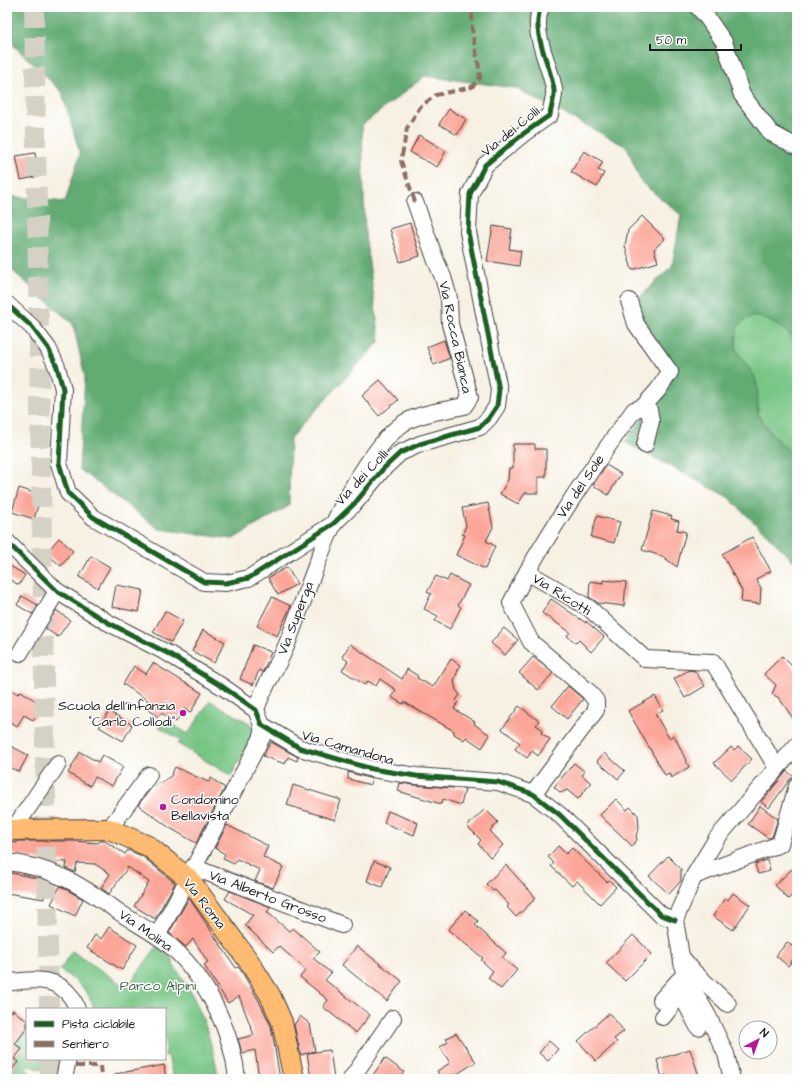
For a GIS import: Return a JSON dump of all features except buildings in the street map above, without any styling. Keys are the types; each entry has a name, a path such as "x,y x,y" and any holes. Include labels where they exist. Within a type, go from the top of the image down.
{"main road":[{"name":"Via Roma","path":"10,830 109,829 148,846 191,873 270,995 282,1022 294,1079"}],"street":[{"name":"Via dei Colli","path":"7,304 32,327 48,348 57,367 63,390 59,463 68,493 93,517 204,582 226,583 249,578 333,524 355,503 383,469 400,453 420,444 480,427 489,418 497,406 500,390 496,364 468,232 470,194 485,165 523,134 550,115 554,91 541,46 538,13 541,7"},
{"path":"698,7 724,42 742,96 771,133 797,147"},
{"name":"Via Rocca Bianca","path":"333,524 352,486 380,446 396,428 414,418 464,406 470,397 450,324 449,298 443,277 415,202"},
{"name":"Via del Sole","path":"527,572 558,518 597,460 634,410 643,407 658,390 670,372 636,324 629,301"},
{"path":"643,407 649,410 651,421 644,445"},
{"name":"Via Superga","path":"256,710 261,693 286,645 333,524"},
{"path":"7,542 58,591 107,622 170,654 256,710 262,725 262,738 157,936"},
{"name":"Via Ricotti","path":"532,794 596,710 596,701 589,692 531,642 511,603 527,572 589,608 645,659 714,662 777,768"},
{"path":"20,653 58,591"},
{"name":"Via Camandona","path":"262,725 300,748 372,769 416,776 498,782 532,794 560,815 661,915 675,920"},
{"path":"698,1026 685,984 675,920 694,876 717,838 797,745"},
{"path":"10,830 58,764"},
{"path":"109,829 149,775"},
{"path":"694,876 780,844 797,786"},
{"name":"Via Molina","path":"7,862 30,864 77,883 157,936 190,965 212,998 230,1045 237,1079"},
{"name":"Via Alberto Grosso","path":"191,873 342,926"},
{"path":"680,954 693,971 728,1004"},
{"path":"7,983 40,980 54,982 67,992 77,1008"},
{"path":"661,1000 685,984"},
{"path":"663,1016 685,984"},
{"path":"685,984 708,1016 726,1054 732,1079"},
{"path":"351,1079 393,1018"},
{"path":"64,1079 68,1060"}],"green space":[{"path":"7,7 797,7 797,340 776,324 768,320 759,317 751,317 744,320 738,327 736,348 756,381 758,412 763,424 797,457 797,564 728,497 625,442 676,373 632,305 672,266 681,215 641,182 627,147 515,88 425,76 362,125 365,234 380,341 290,438 289,506 233,539 159,529 79,469 85,377 73,324 7,266 7,196 65,202 80,154 62,92 7,39"},
{"path":"752,316 770,321 797,340 797,457 778,442 758,414 756,381 736,349 737,328 744,319"},
{"path":"210,701 251,724 253,734 231,776 178,744 181,740 159,727 164,719 188,734"},
{"name":"Parco Alpini","path":"157,946 173,960 173,965 182,977 202,1016 218,1074 189,1079 173,1079 168,1055 166,1056 166,1008 94,1008 89,996 81,986 60,970 72,951 127,988"},
{"path":"26,1029 26,1060 48,1060 43,1070 29,1066 26,1068 37,1079 10,1079 7,1076 18,1063 14,1059 22,1049 15,1044"}],"tunnel":[{"path":"34,7 49,1008"},
{"path":"50,1060 50,1079"}],"marked path":[{"path":"415,202 401,161 407,128 420,107 436,95 472,87 480,78 472,24 474,7"},
{"path":"76,1066 100,1066 101,1076"}],"cycle path":[{"path":"7,304 32,327 48,348 57,367 63,389 59,463 68,493 93,517 204,582 226,583 249,578 333,524 355,503 383,469 400,453 420,444 480,427 489,418 497,406 499,390 468,232 470,194 485,165 523,134 550,115 554,90 539,38 538,17 541,7"},
{"path":"7,542 57,591 107,622 169,654 223,687 256,710 262,725 300,748 372,769 416,776 498,782 533,794 560,815 661,915 675,920"}],"place":[{"name":"Scuola dell'infanzia \"Carlo Collodi\"","path":"183,713"},
{"name":"Condomino Bellavista","path":"163,807"}]}
